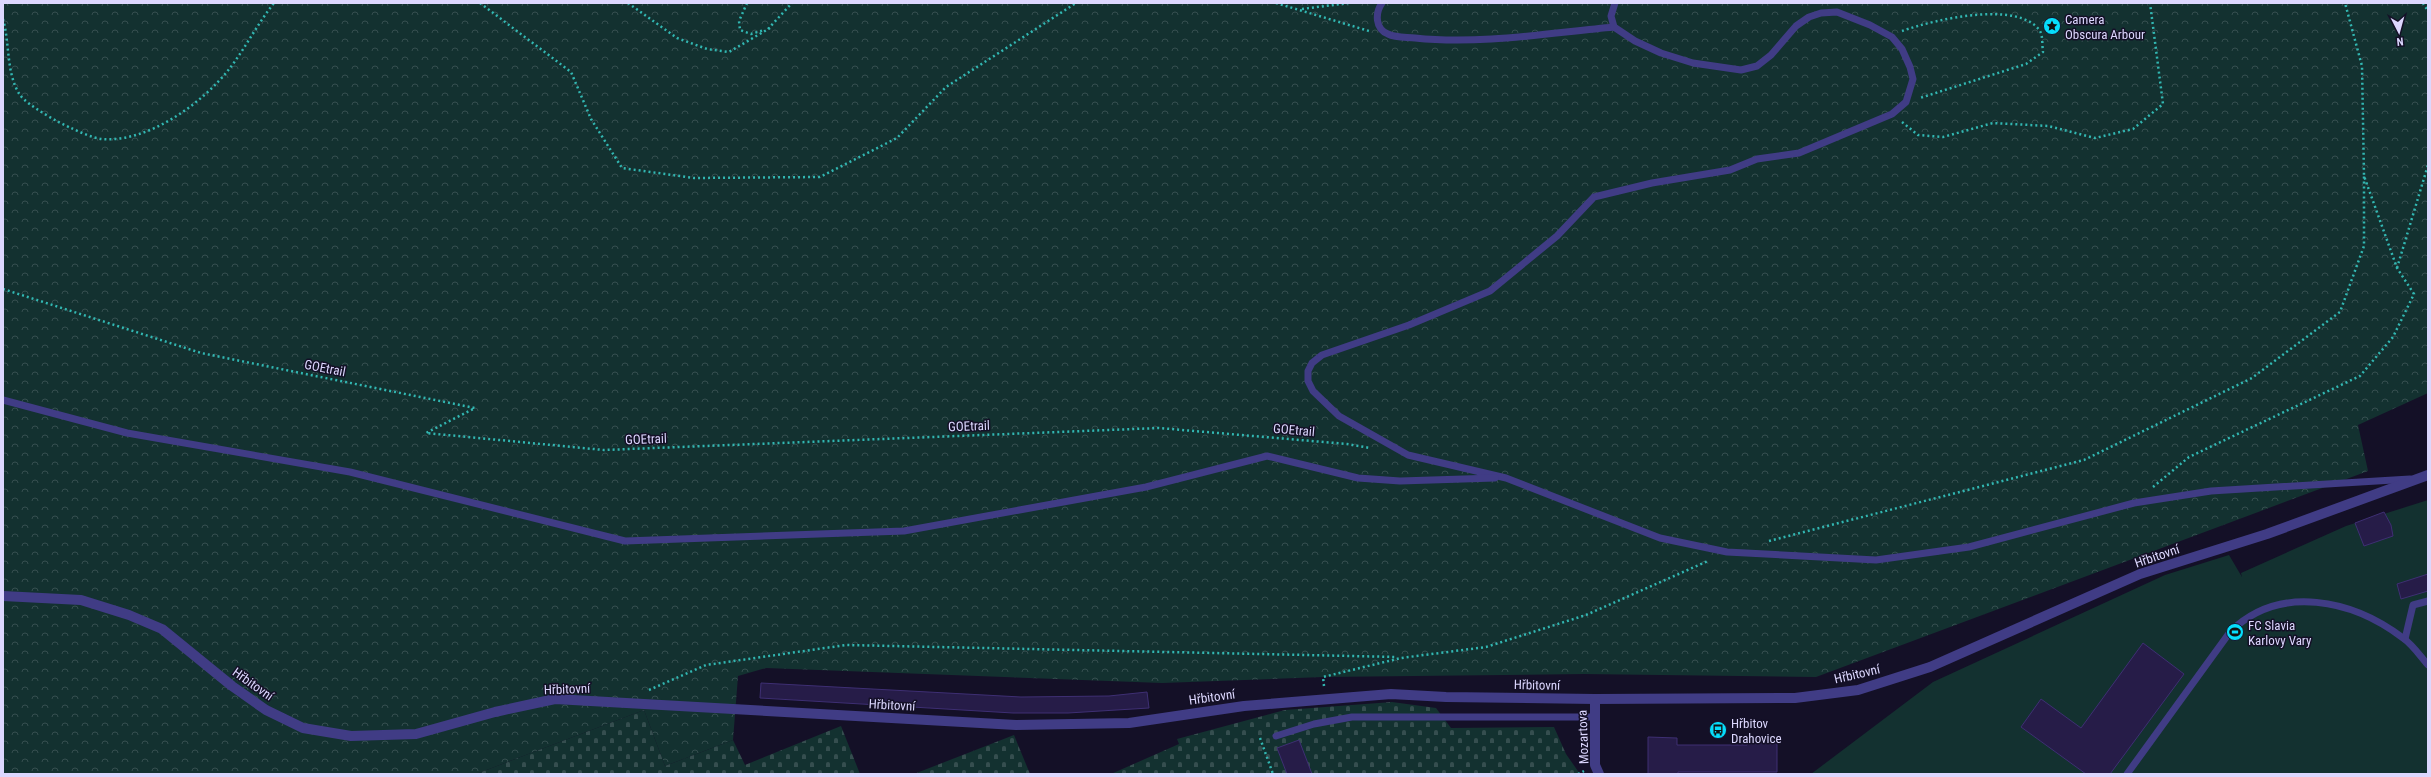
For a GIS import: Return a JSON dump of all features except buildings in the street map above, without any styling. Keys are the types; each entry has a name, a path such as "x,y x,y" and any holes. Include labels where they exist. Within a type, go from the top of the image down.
{"street":[{"name":"Hřbitovní","path":"3,596 81,600 129,615 162,629 232,686 266,710 303,728 351,736 416,734 494,712 555,699 1016,725 1129,722 1244,706 1391,694 1446,697 1595,699 1795,698 1858,690 1930,667 2140,574 2267,534 2424,477"},
{"name":"Mozartova","path":"1595,699 1595,765 1599,774"}],"lane":[{"path":"1382,3 1378,10 1378,25 1383,32 1393,36 1435,40 1614,27 1635,41 1661,53 1692,63 1741,70 1757,66 1771,55 1796,26 1809,17 1820,13 1837,12 1870,25 1892,37 1902,49 1910,67 1912,80 1906,102 1892,114 1799,153 1757,159 1730,170 1652,183 1594,197 1558,236 1490,291 1409,325 1322,355 1312,363 1308,376 1313,391 1339,416 1408,455 1506,478 1660,538 1727,552 1876,560 1969,547 2149,501 2211,491 2424,477"},
{"path":"1614,27 1611,16 1615,3"},
{"path":"3,400 127,433 350,472 625,541 904,531 1146,487 1267,456 1358,478 1400,482 1506,478"},
{"path":"2127,774 2230,632 2248,617 2280,604 2300,601 2327,602 2347,607 2378,621 2405,639 2428,665"},
{"path":"2405,639 2413,605 2428,602"},
{"path":"1276,736 1314,724 1352,717 1595,717"}],"path":[{"path":"3,20 8,37 13,78 21,96 57,122 102,139 128,136 158,127 193,105 229,68 274,3"},
{"path":"480,3 572,72 591,119 622,168 694,178 820,177 897,138 946,87 1076,3"},
{"path":"628,3 677,38 707,49 729,52 770,28 792,3"},
{"path":"747,3 739,21 740,30 751,34 770,28"},
{"path":"1276,3 1300,9 1380,35 1393,36"},
{"path":"1300,9 1348,3"},
{"path":"1892,114 1918,135 1943,137 1993,124 2048,126 2095,138 2133,129 2163,104 2150,3"},
{"path":"1765,542 2084,460 2252,378 2340,312 2364,246 2362,66 2345,3"},
{"path":"2423,3 2428,11"},
{"path":"1897,32 1934,20 1979,10"},
{"path":"1906,102 2026,64 2043,52 2041,32 2028,17"},
{"path":"2397,268 2428,165"},
{"path":"2152,488 2189,457 2360,376 2394,337 2414,294 2397,268 2364,176"},
{"name":"GOEtrail","path":"3,290 201,353 475,408 426,433 604,450 1159,428 1347,444 1378,450"},
{"path":"1325,699 1323,677 1401,658 1486,647 1586,615 1727,552"},
{"path":"623,702 706,665 846,645 1401,658"},
{"path":"1260,738 1273,774"}],"green space":[{"path":"3,3 2428,3 2428,393 2358,425 2368,471 1816,677 1584,674 1323,677 1162,683 766,668 738,676 733,740 665,766 644,710 476,774 3,774"},
{"name":"FC Slavia Karlovy Vary","path":"2428,500 2428,774 1811,774 1933,682 2165,575 2229,555 2242,577 2241,573 2346,526"},
{"path":"1392,702 1436,708 1451,728 1554,727 1566,754 1580,774 1111,774 1179,744 1177,739 1285,710"},
{"path":"644,710 665,766 733,740 745,765 841,726 860,774 476,774"},
{"path":"1014,735 1030,774 914,774"}],"place":[{"name":"Camera Obscura Arbour","path":"2052,26"},
{"name":"FC Slavia Karlovy Vary","path":"2235,632"},
{"name":"Hřbitov Drahovice","path":"1718,730"}]}
